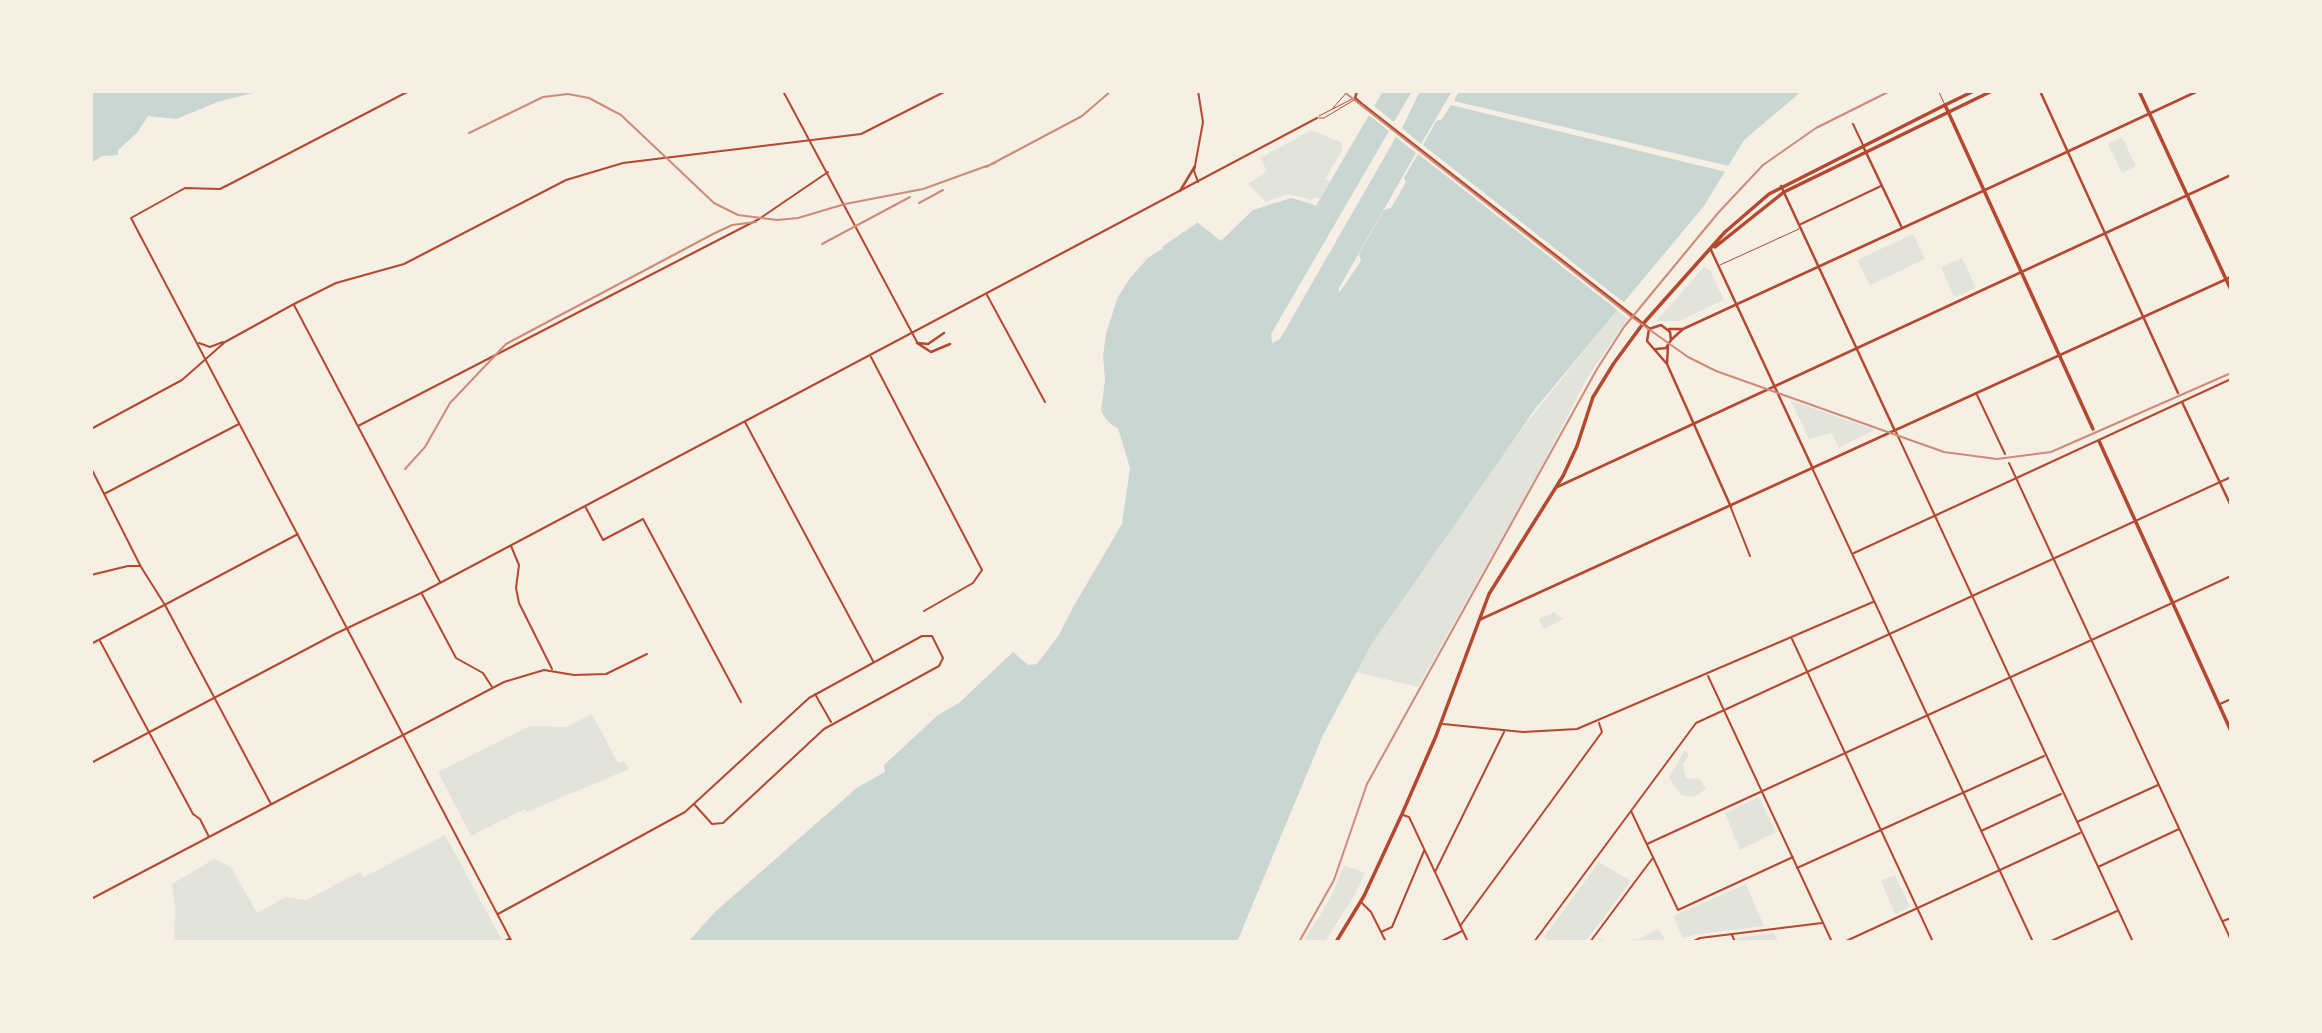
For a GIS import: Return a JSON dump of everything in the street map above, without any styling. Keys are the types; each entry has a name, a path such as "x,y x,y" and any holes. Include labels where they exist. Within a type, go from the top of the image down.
{"main road":[{"path":"1336,942 1361,902 1402,814 1441,723 1496,580 1556,487 1577,446 1602,380 1643,325 1725,232 1781,186 1974,91"},
{"path":"1710,250 1784,192 1992,91"},
{"path":"2139,91 2229,278 2231,290"},
{"path":"1945,105 2093,429"},
{"path":"2099,441 2231,731"}],"street":[{"path":"409,91 228,185 220,188 185,188 131,218 512,942"},
{"path":"783,91 812,141 917,343 930,352 950,344"},
{"path":"198,342 210,347 227,341 336,284 404,264 566,180 597,168 812,141 870,131 946,91"},
{"path":"1180,191 1195,166 1203,122 1198,91"},
{"path":"1357,91 1355,98 1362,104 1650,329"},
{"path":"2040,91 2178,393"},
{"path":"1667,364 1668,346 1683,329 2198,91"},
{"path":"91,763 421,593 1317,118"},
{"path":"1853,124 1902,228"},
{"path":"1195,166 1198,182"},
{"path":"358,426 759,219 828,172"},
{"path":"1556,487 2231,175"},
{"path":"1781,186 2133,942"},
{"path":"1800,227 1882,186"},
{"path":"1710,250 2033,942"},
{"path":"1478,621 2229,278"},
{"path":"987,294 1045,402"},
{"path":"294,304 440,582"},
{"path":"1650,329 1661,325 1669,329 1683,329"},
{"path":"1650,329 1647,341 1667,364 1750,556"},
{"path":"1669,329 1671,340"},
{"path":"917,343 928,344 944,333"},
{"path":"91,429 174,384 227,341"},
{"path":"1656,349 1668,346"},
{"path":"871,356 982,570 974,583 924,611"},
{"path":"1852,554 2231,379"},
{"path":"1976,394 2005,454"},
{"path":"2182,402 2231,506"},
{"path":"744,421 874,662"},
{"path":"104,494 240,424"},
{"path":"2010,463 2231,940"},
{"path":"91,468 141,567 165,605 271,804"},
{"path":"1536,941 1690,728 1723,709 2231,477"},
{"path":"585,506 603,540 643,519 741,702"},
{"path":"91,644 299,534"},
{"path":"510,545 520,565 516,588 519,603 552,670"},
{"path":"91,575 128,566 141,567"},
{"path":"1647,844 2231,576"},
{"path":"421,593 456,657 483,673 493,688"},
{"path":"1441,723 1504,731 1565,731 1599,722 1874,602"},
{"path":"498,914 674,819 816,694 928,634 944,661 831,723 721,825 712,824 694,804"},
{"path":"1791,638 1933,942"},
{"path":"99,640 193,814 200,820 209,837"},
{"path":"91,899 493,688 530,673 552,670 574,675 606,674 647,654"},
{"path":"1708,675 1832,942"},
{"path":"816,694 831,723"},
{"path":"2219,704 2231,699"},
{"path":"1460,926 1602,733 1599,722"},
{"path":"1435,872 1504,731"},
{"path":"1797,868 2045,755"},
{"path":"2076,823 2159,784"},
{"path":"1981,831 2062,793"},
{"path":"1631,810 1678,910 1793,856"},
{"path":"1402,814 1409,817 1468,942"},
{"path":"2097,867 2180,829"},
{"path":"1844,942 2081,832"},
{"path":"1381,932 1392,926 1424,850"},
{"path":"1590,942 1653,858"},
{"path":"1361,902 1371,912 1386,942"},
{"path":"2049,942 2118,911"},
{"path":"2223,921 2231,918"},
{"path":"1692,942 1731,934 1823,923"},
{"path":"1440,942 1463,931"},
{"path":"1731,934 1735,942"},
{"path":"503,942 510,938"}],"lane":[{"path":"1332,109 1348,91"},
{"path":"1940,92 1945,105"},
{"path":"1317,118 1355,98"},
{"path":"1317,118 1324,118 1355,98"},
{"path":"1718,266 1800,227"}],"shaded area":[{"path":"91,91 262,91 220,101 171,122 149,119 118,155 102,156 91,163"},
{"path":"1383,91 1802,91 1744,140 1704,206 1535,409 1371,645 1323,735 1237,942 688,942 716,911 858,787 885,772 884,765 938,715 959,703 1013,652 1028,665 1037,664 1059,635 1081,591 1121,524 1129,469 1116,429 1101,414 1098,407 1105,380 1102,357 1106,333 1114,302 1125,281 1146,258 1201,220 1218,239 1252,209 1291,196 1316,206"},
{"path":"1312,130 1342,143 1342,151 1325,179 1330,182 1320,199 1314,197 1310,203 1301,198 1268,204 1248,184 1267,171 1260,158"},
{"path":"2122,137 2136,166 2122,173 2108,144"},
{"path":"1913,234 1925,259 1870,285 1857,260"},
{"path":"1962,258 1976,288 1954,297 1941,267"},
{"path":"1704,267 1710,270 1724,300 1679,321 1656,321"},
{"path":"1617,310 1628,319 1587,378 1538,474 1418,687 1356,672 1371,645 1500,456"},
{"path":"1790,400 1875,430 1839,448 1832,433 1809,439"},
{"path":"1554,612 1563,619 1543,629 1539,619"},
{"path":"592,714 618,763 624,761 629,769 527,812 525,809 471,836 438,772 530,726 566,727"},
{"path":"1685,750 1689,755 1683,764 1686,778 1700,779 1706,789 1694,797 1681,795 1669,778"},
{"path":"1759,797 1776,832 1740,850 1725,813"},
{"path":"445,835 503,942 174,942 175,910 172,884 214,859 231,867 257,913 286,897 306,900 360,872 364,877"},
{"path":"1599,862 1631,881 1585,942 1549,942 1544,937"},
{"path":"1344,865 1365,873 1354,896 1325,942 1303,942 1331,897"},
{"path":"1895,875 1910,907 1895,914 1881,881"},
{"path":"1746,884 1764,926 1683,938 1673,916"},
{"path":"1658,929 1664,938 1663,942 1612,942 1639,939"},
{"path":"1774,933 1779,942 1738,942 1736,938"},
{"path":"1598,938 1612,942 1595,942"}],"pier":[{"path":"1379,91 1382,91 1374,106 1394,122 1412,91 1420,91 1402,128 1421,144 1452,91 1459,91 1454,101 1729,166 1726,172 1451,105 1442,119 1436,121 1423,145 1626,304 1620,312 1418,154 1404,178 1406,182 1391,208 1384,210 1359,254 1361,261 1339,293 1339,288 1416,153 1396,137 1280,339 1272,343 1271,334 1389,131 1366,113"},
{"path":"216,103 219,105 172,125 150,123 119,158 118,150 137,133 148,116 176,119"},
{"path":"1288,194 1312,200 1309,203 1291,198 1253,210 1221,241 1197,222 1202,218 1220,237 1249,208"},
{"path":"1160,245 1163,246 1162,249 1148,258 1118,297 1106,333 1101,411 1109,424 1118,428 1130,468 1122,524 1045,655 1120,520 1127,476 1124,457 1116,433 1096,409 1103,378 1100,356 1103,332 1114,298 1126,277"}],"railway":[{"path":"986,167 1082,116 1111,91"},
{"path":"1343,91 1633,318 1688,357 1716,371 1944,452 1997,459 2051,452 2231,373"},
{"path":"1299,942 1334,880 1367,784 1597,369 1624,327 1718,213 1763,165 1816,128 1890,91"},
{"path":"469,133 543,97 568,94 589,98 621,115 714,203 738,215 777,220 798,218 845,204 923,189 995,163"},
{"path":"919,203 943,190"},
{"path":"822,244 910,197"},
{"path":"405,469 425,447 450,403 506,344 713,234 732,225 756,222"}]}
